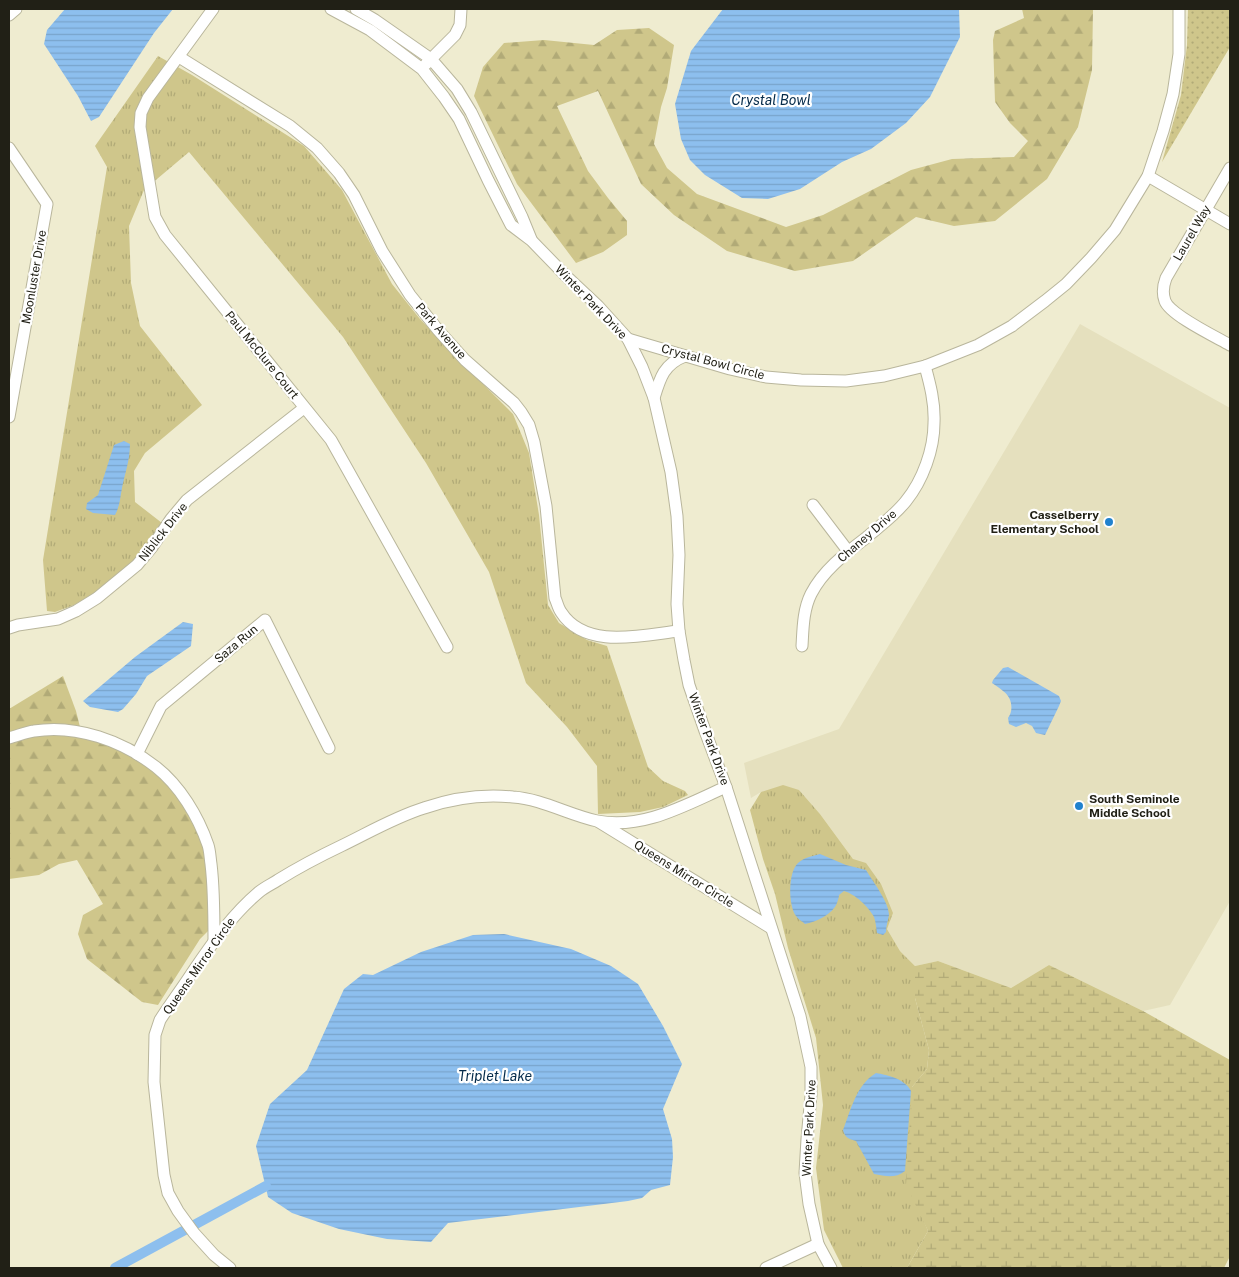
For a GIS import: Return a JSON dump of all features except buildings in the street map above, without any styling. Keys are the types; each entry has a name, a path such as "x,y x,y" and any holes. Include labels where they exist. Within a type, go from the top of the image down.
{"street":[{"path":"9,15 16,9"},
{"path":"179,57 213,9"},
{"name":"Winter Park Drive","path":"331,9 370,30 422,69 459,119 511,224 531,240 598,306 628,340 642,367 654,398 671,472 677,516 679,555 677,604 679,631 689,685 726,787 800,1016 811,1068 812,1095 805,1173 809,1204 818,1244 831,1268"},
{"name":"Winter Park Drive","path":"356,9 376,20 431,58 457,89 471,112 522,217 531,240"},
{"path":"422,69 455,35 460,25 461,9"},
{"name":"Crystal Bowl Circle","path":"628,340 730,369 766,377 846,381 884,376 926,366 978,345 1012,326 1066,284 1091,258 1115,230 1148,176 1173,94 1179,54 1179,9"},
{"name":"Paul McClure Court","path":"179,57 148,98 142,113 140,127 155,217 165,235 331,440 446,647"},
{"name":"Park Avenue","path":"179,57 290,126 317,148 339,172 354,195 382,251 416,302 438,330 466,360 514,403 521,412 529,425 534,442 546,506 555,598 566,618 586,633 602,637 618,638 679,631"},
{"name":"Moonluster Drive","path":"9,148 46,204 9,417"},
{"name":"Laurel Way","path":"1230,168 1166,278 1162,290 1164,301 1176,314 1230,345"},
{"path":"1148,176 1230,224"},
{"path":"654,398 660,380 667,368 676,360 685,356"},
{"name":"Chaney Drive","path":"802,646 804,613 810,595 823,575 907,500 921,477 931,448 934,422 933,398 926,366"},
{"name":"Niblick Drive","path":"9,628 58,619 97,598 137,565 187,500 304,408"},
{"path":"813,505 848,551"},
{"name":"Saza Run","path":"137,754 161,706 265,620 329,748"},
{"path":"9,738 33,731 56,729 83,733 110,741 137,754 157,767 190,806 208,847 212,873 214,940"},
{"name":"Queens Mirror Circle","path":"230,1268 214,1255 194,1233 168,1193 164,1175 154,1082 155,1035 160,1020 214,940 236,914 260,891 319,856 424,808 483,796 516,797 549,805 597,821 621,822 645,820 665,814 726,787"},
{"name":"Queens Mirror Circle","path":"597,821 771,928"},
{"path":"766,1268 818,1244"}],"shaded area":[{"path":"1080,324 1230,408 1230,901 1170,1005 1143,1011 1049,965 1011,988 938,961 915,966 900,951 887,929 853,859 820,814 799,790 761,792 751,798 744,763 839,729"}],"green space":[{"path":"1022,9 1093,9 1092,70 1078,127 1047,179 995,221 954,226 916,217 853,261 795,271 727,251 674,215 641,184 598,91 557,106 588,171 627,221 627,235 603,252 576,263 517,184 474,96 483,67 504,43 544,40 594,45 617,30 649,28 674,45 667,88 661,107 654,144 667,168 697,194 786,227 823,215 911,170 952,159 1014,157 1028,141 1010,123 995,102 993,40 995,31 1024,18"},
{"path":"1188,9 1230,9 1230,47 1162,162 1181,95 1187,45"},
{"path":"158,56 192,75 304,146 342,190 392,284 420,319 513,414 529,453 539,515 548,605 559,623 587,640 607,646 648,767 663,781 685,791 688,795 663,807 640,812 598,814 597,766 567,727 526,683 489,572 426,463 343,337 189,152 144,190 129,226 131,283 140,326 202,405 145,453 134,471 135,502 162,523 149,545 133,562 101,589 74,605 55,612 47,611 43,560 107,167 95,146"},
{"path":"63,676 80,727 9,733 9,709"},
{"path":"56,734 80,737 100,743 116,749 146,766 171,789 190,818 202,842 208,880 209,930 200,939 158,1005 142,1002 87,959 78,934 83,915 103,904 77,860 59,864 39,875 9,879 9,743 35,736"},
{"path":"783,785 799,790 820,814 853,859 866,863 881,884 893,913 887,929 900,951 915,966 915,998 929,1050 927,1069 912,1087 921,1214 928,1231 907,1268 843,1268 824,1230 816,1168 823,1105 816,1038 788,948 775,894 763,859 750,810 761,792"},
{"path":"938,961 1011,988 1049,965 1143,1011 1230,1060 1230,1256 1224,1268 907,1268 928,1231 906,1185 912,1087 927,1069 929,1050 915,998 915,966"}],"water":[{"path":"65,9 173,9 154,33 99,117 91,121 78,96 44,44 47,30"},
{"name":"Crystal Bowl","path":"723,9 959,9 960,37 930,97 906,123 871,149 842,162 800,189 768,199 742,198 705,175 690,160 681,139 675,104 691,51"},
{"path":"124,441 130,444 130,450 117,512 115,515 93,513 86,509 87,503 98,495 114,445"},
{"path":"183,622 193,624 191,646 147,676 136,694 123,709 118,712 90,707 83,701 135,657"},
{"path":"1008,667 1059,696 1061,701 1045,735 1036,733 1032,726 1026,723 1016,727 1009,724 1010,700 1001,689 992,683 1003,668"},
{"path":"820,854 846,865 866,870 884,898 888,910 886,932 883,935 877,933 874,917 869,909 857,898 844,891 839,895 832,911 819,919 805,924 796,916 790,897 792,874 798,863"},
{"name":"Triplet Lake","path":"504,934 571,949 611,966 638,984 663,1026 682,1064 663,1109 672,1139 673,1157 670,1185 651,1190 642,1198 628,1201 448,1223 431,1242 387,1239 339,1229 292,1213 268,1197 256,1146 270,1104 307,1070 344,989 363,974 373,975 421,952 473,935"},
{"path":"876,1073 891,1076 905,1083 911,1091 905,1171 894,1176 874,1174 856,1141 848,1138 843,1130 859,1091 869,1078"}],"waterway":[{"path":"115,1268 266,1186"}],"place":[{"name":"Casselberry Elementary School","path":"1109,522"},
{"name":"South Seminole Middle School","path":"1079,806"}]}
